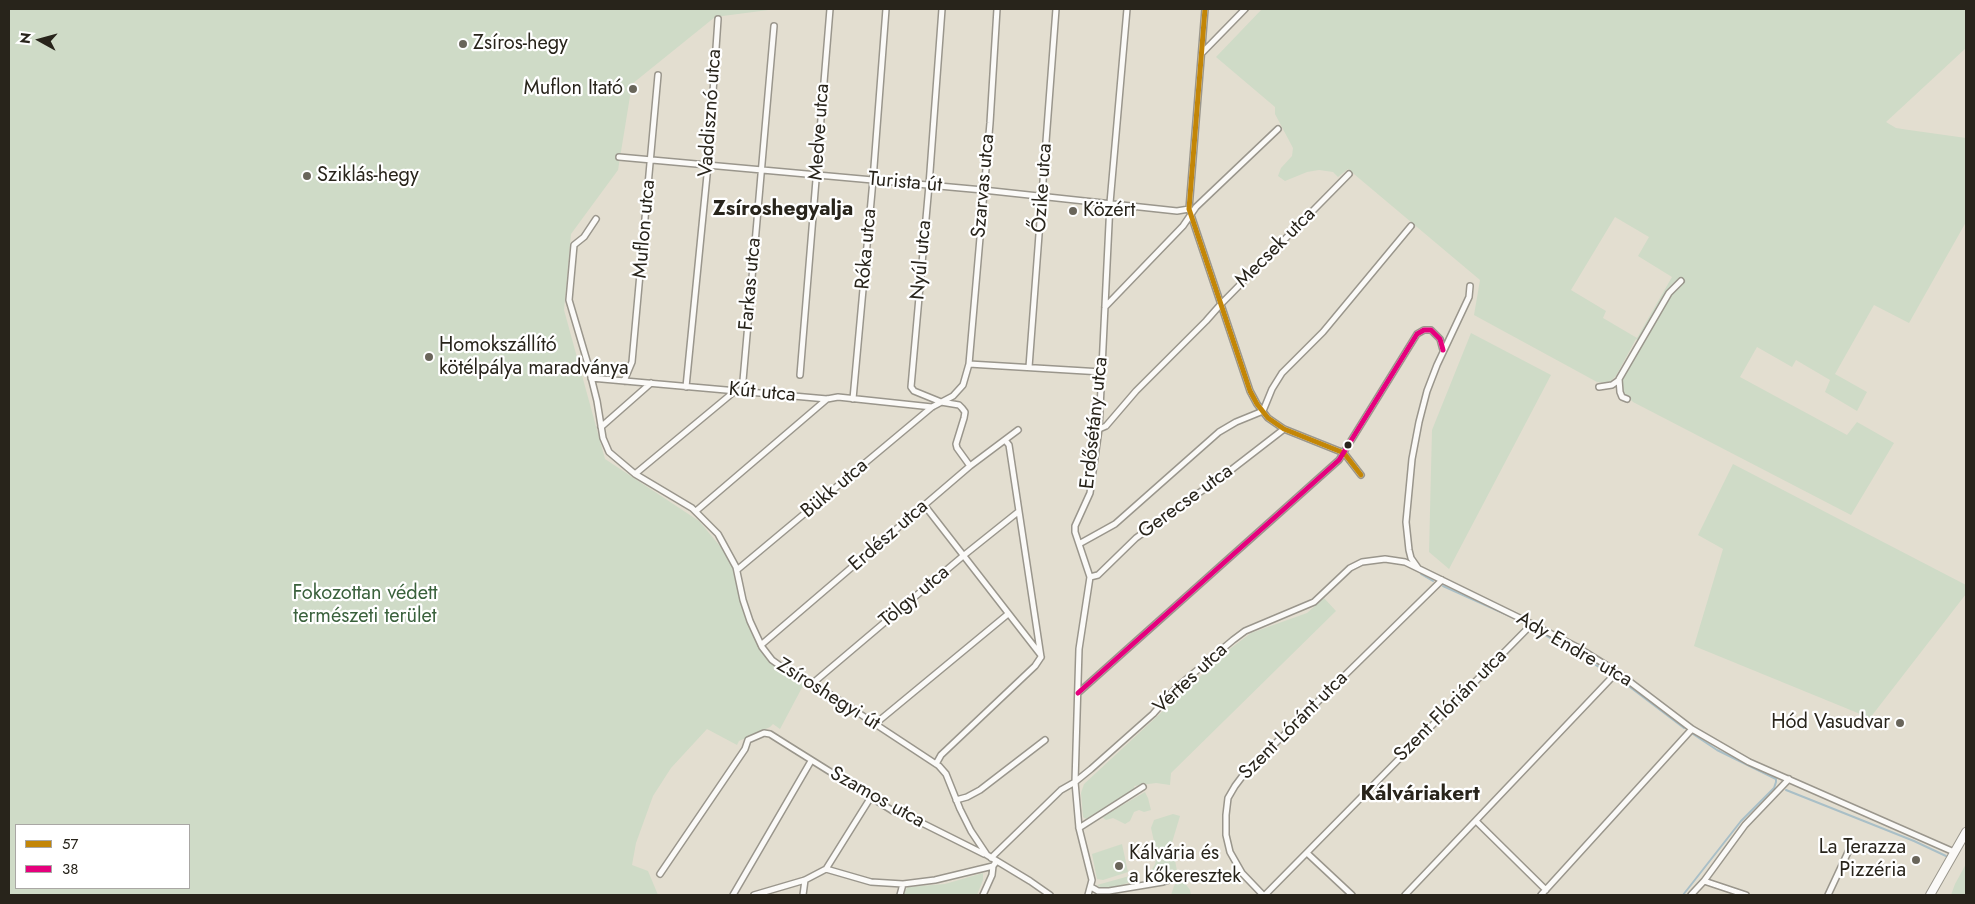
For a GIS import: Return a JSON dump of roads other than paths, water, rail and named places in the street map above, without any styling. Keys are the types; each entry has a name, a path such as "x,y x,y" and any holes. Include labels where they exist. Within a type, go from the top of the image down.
{"street":[{"name":"Medve utca","path":"800,375 830,9"},
{"name":"Róka utca","path":"853,399 886,9"},
{"name":"Nyúl utca","path":"941,402 914,391 910,387 930,186 942,9"},
{"name":"Szarvas utca","path":"941,402 959,391 966,379 969,364 990,123 997,9"},
{"name":"Őzike utca","path":"1029,367 1056,9"},
{"name":"Erdősétány utca","path":"1090,891 1091,876 1079,828 1075,782 1079,650 1090,576 1075,532 1090,493 1099,428 1110,203 1128,9"},
{"path":"1205,9 1190,212 1250,391 1263,412 1268,418 1284,429 1344,453 1361,475"},
{"path":"1201,54 1245,9"},
{"name":"Vaddisznó utca","path":"686,387 708,165 718,19"},
{"name":"Farkas utca","path":"738,392 762,170 774,26"},
{"name":"Muflon utca","path":"624,381 632,362 658,75"},
{"path":"1105,308 1190,212 1278,128"},
{"name":"Turista út","path":"619,157 983,190 1190,212"},
{"name":"Mecsek utca","path":"1099,428 1106,426 1136,391 1349,174"},
{"name":"Zsíroshegyi út","path":"596,219 583,238 574,245 569,300 590,369 604,442 609,452 635,474 696,511 720,538 737,570 744,606 761,645 768,656 777,664 812,683 936,764 946,774 971,831 992,860 1030,881 1050,895"},
{"path":"1263,412 1272,389 1282,373 1323,332 1411,226"},
{"path":"1599,387 1612,385 1619,379 1669,293 1681,281"},
{"path":"1419,569 1411,558 1407,541 1406,522 1411,468 1419,422 1428,391 1444,350 1469,297 1470,286"},
{"path":"1078,693 1333,466 1344,453 1417,334 1424,330 1431,330 1440,339 1444,350"},
{"path":"969,364 1102,372"},
{"name":"Kút utca","path":"591,378 932,407"},
{"path":"1619,379 1620,392 1622,397 1627,400"},
{"path":"601,427 651,383"},
{"path":"635,474 738,392"},
{"path":"696,511 827,399"},
{"path":"941,402 959,405 965,412 956,444 970,466"},
{"name":"Bükk utca","path":"737,570 932,407 941,402"},
{"name":"Gerecse utca","path":"1079,544 1115,524 1219,432 1236,422 1263,412"},
{"name":"Gerecse utca","path":"1090,576 1098,575 1136,538 1245,460 1284,429"},
{"name":"Erdész utca","path":"761,645 970,466 1018,430"},
{"path":"936,764 941,755 1028,672 1041,657 1008,444 1005,440"},
{"path":"925,506 1008,614 1036,647 1041,657"},
{"name":"Tölgy utca","path":"812,683 1018,512"},
{"name":"Vértes utca","path":"992,860 1061,790 1075,782 1152,714 1176,688 1245,631 1314,602 1350,568 1362,562 1384,559 1405,562 1419,569"},
{"name":"Ady Endre utca","path":"1419,569 1577,647 1617,672 1692,729 1749,762 1954,852"},
{"name":"Szent Lóránt utca","path":"1264,895 1242,873 1230,852 1226,835 1228,798 1244,774 1442,580"},
{"path":"875,724 1008,614"},
{"name":"Szent Flórián utca","path":"1264,895 1532,624"},
{"path":"1405,895 1617,672"},
{"path":"1541,895 1692,729"},
{"name":"Szamos utca","path":"660,874 745,749 748,740 764,733 770,734 893,811 920,822 992,860"},
{"path":"956,800 967,798 980,790 1045,740"},
{"path":"733,895 811,761"},
{"path":"1691,895 1704,882 1745,825 1789,779"},
{"path":"1079,828 1143,788"},
{"path":"754,895 805,880 826,869 871,797"},
{"path":"1476,821 1546,890"},
{"path":"1930,895 1966,832"},
{"path":"1828,895 1849,850"},
{"path":"1308,852 1352,895"},
{"path":"826,869 871,882 903,884 935,880 992,860 992,875 983,895"},
{"path":"1090,891 1163,882 1178,877"},
{"path":"803,895 805,880"},
{"path":"1704,882 1746,895"},
{"path":"900,895 903,884"}],"waterway":[{"path":"1421,574 1433,581"},
{"path":"1443,586 1514,618"},
{"path":"1535,629 1609,673"},
{"path":"1618,678 1684,728"},
{"path":"1683,895 1741,821 1774,788 1776,782 1776,779 1717,750 1693,734"},
{"path":"1786,790 1914,841 1946,856"}],"place":[{"name":"Zsíros-hegy","path":"463,44"},
{"name":"Muflon Itató","path":"633,89"},
{"name":"Sziklás-hegy","path":"307,176"},
{"name":"Közért","path":"1073,211"},
{"name":"Homokszállító kötélpálya maradványa","path":"429,357"},
{"name":"Hód Vasudvar","path":"1900,723"},
{"name":"La Terazza Pizzéria","path":"1916,860"},
{"name":"Kálvária és a kőkeresztek","path":"1119,866"}],"district":[{"name":"Zsíroshegyalja","path":"783,210"},
{"name":"Kálváriakert","path":"1420,795"}],"park label":[{"name":"Fokozottan védett természeti terület","path":"365,606"}]}
